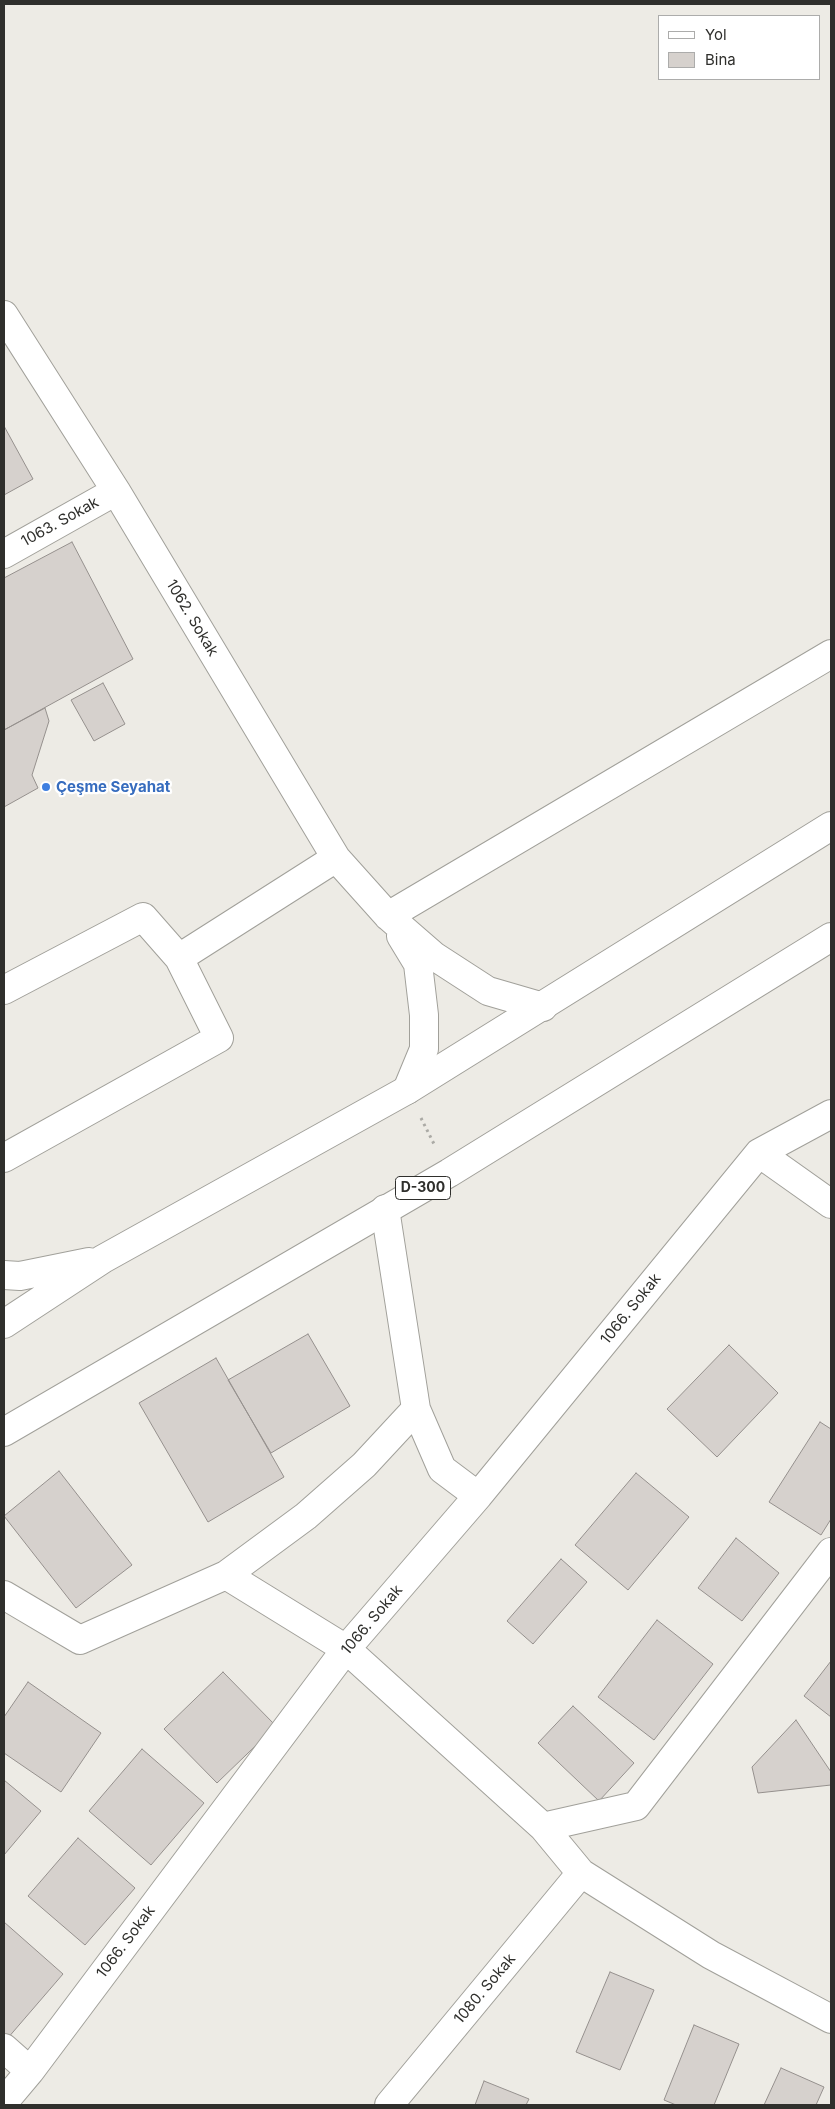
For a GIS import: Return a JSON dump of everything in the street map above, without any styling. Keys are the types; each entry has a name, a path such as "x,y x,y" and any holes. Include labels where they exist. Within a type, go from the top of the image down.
{"main road":[{"name":"1062. Sokak","path":"4,314 116,491 336,858 388,916"},
{"name":"1063. Sokak","path":"4,554 116,491"},
{"path":"388,916 831,654"},
{"path":"4,1324 102,1259 407,1090 831,826"},
{"path":"179,958 336,858"},
{"path":"388,916 434,956 488,991 543,1007"},
{"path":"388,916 418,964 424,1015 424,1049 407,1090"},
{"path":"4,990 143,917 179,958 220,1038 4,1158"},
{"name":"D-300","path":"5,1427 449,1173 831,937"},
{"path":"831,1114 759,1153 831,1204"},
{"name":"1066. Sokak","path":"4,2102 30,2071 346,1649 478,1496 759,1153"},
{"path":"385,1208 416,1409 442,1470 478,1496"},
{"path":"4,1275 20,1276 102,1259"},
{"path":"4,1597 80,1640 226,1574 306,1516 364,1465 416,1409"},
{"path":"543,1827 636,1806 831,1552"},
{"path":"226,1574 346,1649 543,1827 581,1873 711,1955 831,2019"},
{"name":"1080. Sokak","path":"389,2105 581,1873"},
{"path":"4,2048 30,2071"}],"path":[{"path":"407,1090 449,1173"}],"building":[{"path":"4,426 33,479 4,495"},
{"path":"72,542 133,659 4,730 4,578"},
{"path":"103,683 125,724 94,741 71,700"},
{"path":"45,708 49,721 32,775 38,788 4,807 4,730"},
{"path":"308,1334 350,1406 271,1453 228,1380"},
{"path":"729,1345 778,1393 717,1457 667,1409"},
{"path":"216,1358 284,1477 208,1522 139,1403"},
{"path":"820,1422 831,1429 831,1519 821,1535 769,1502"},
{"path":"59,1471 132,1565 76,1608 4,1516"},
{"path":"636,1473 689,1517 628,1590 575,1545"},
{"path":"736,1538 779,1573 742,1621 698,1588"},
{"path":"561,1559 587,1582 533,1644 507,1621"},
{"path":"657,1620 713,1664 654,1740 598,1697"},
{"path":"831,1661 831,1717 804,1696"},
{"path":"223,1672 276,1726 217,1783 164,1729"},
{"path":"28,1682 101,1733 61,1792 4,1753 4,1717"},
{"path":"573,1706 634,1763 599,1801 538,1743"},
{"path":"796,1720 831,1772 831,1785 758,1793 752,1767"},
{"path":"142,1749 204,1803 151,1865 89,1811"},
{"path":"4,1780 41,1811 4,1855"},
{"path":"78,1838 135,1888 85,1945 28,1896"},
{"path":"4,1922 63,1974 7,2039 4,2037"},
{"path":"610,1972 654,1990 620,2070 576,2052"},
{"path":"694,2025 739,2044 714,2105 676,2105 664,2100"},
{"path":"781,2068 824,2087 816,2105 764,2105"},
{"path":"484,2081 529,2099 526,2105 475,2105"}],"place":[{"name":"Çeşme Seyahat","path":"46,787"}]}
